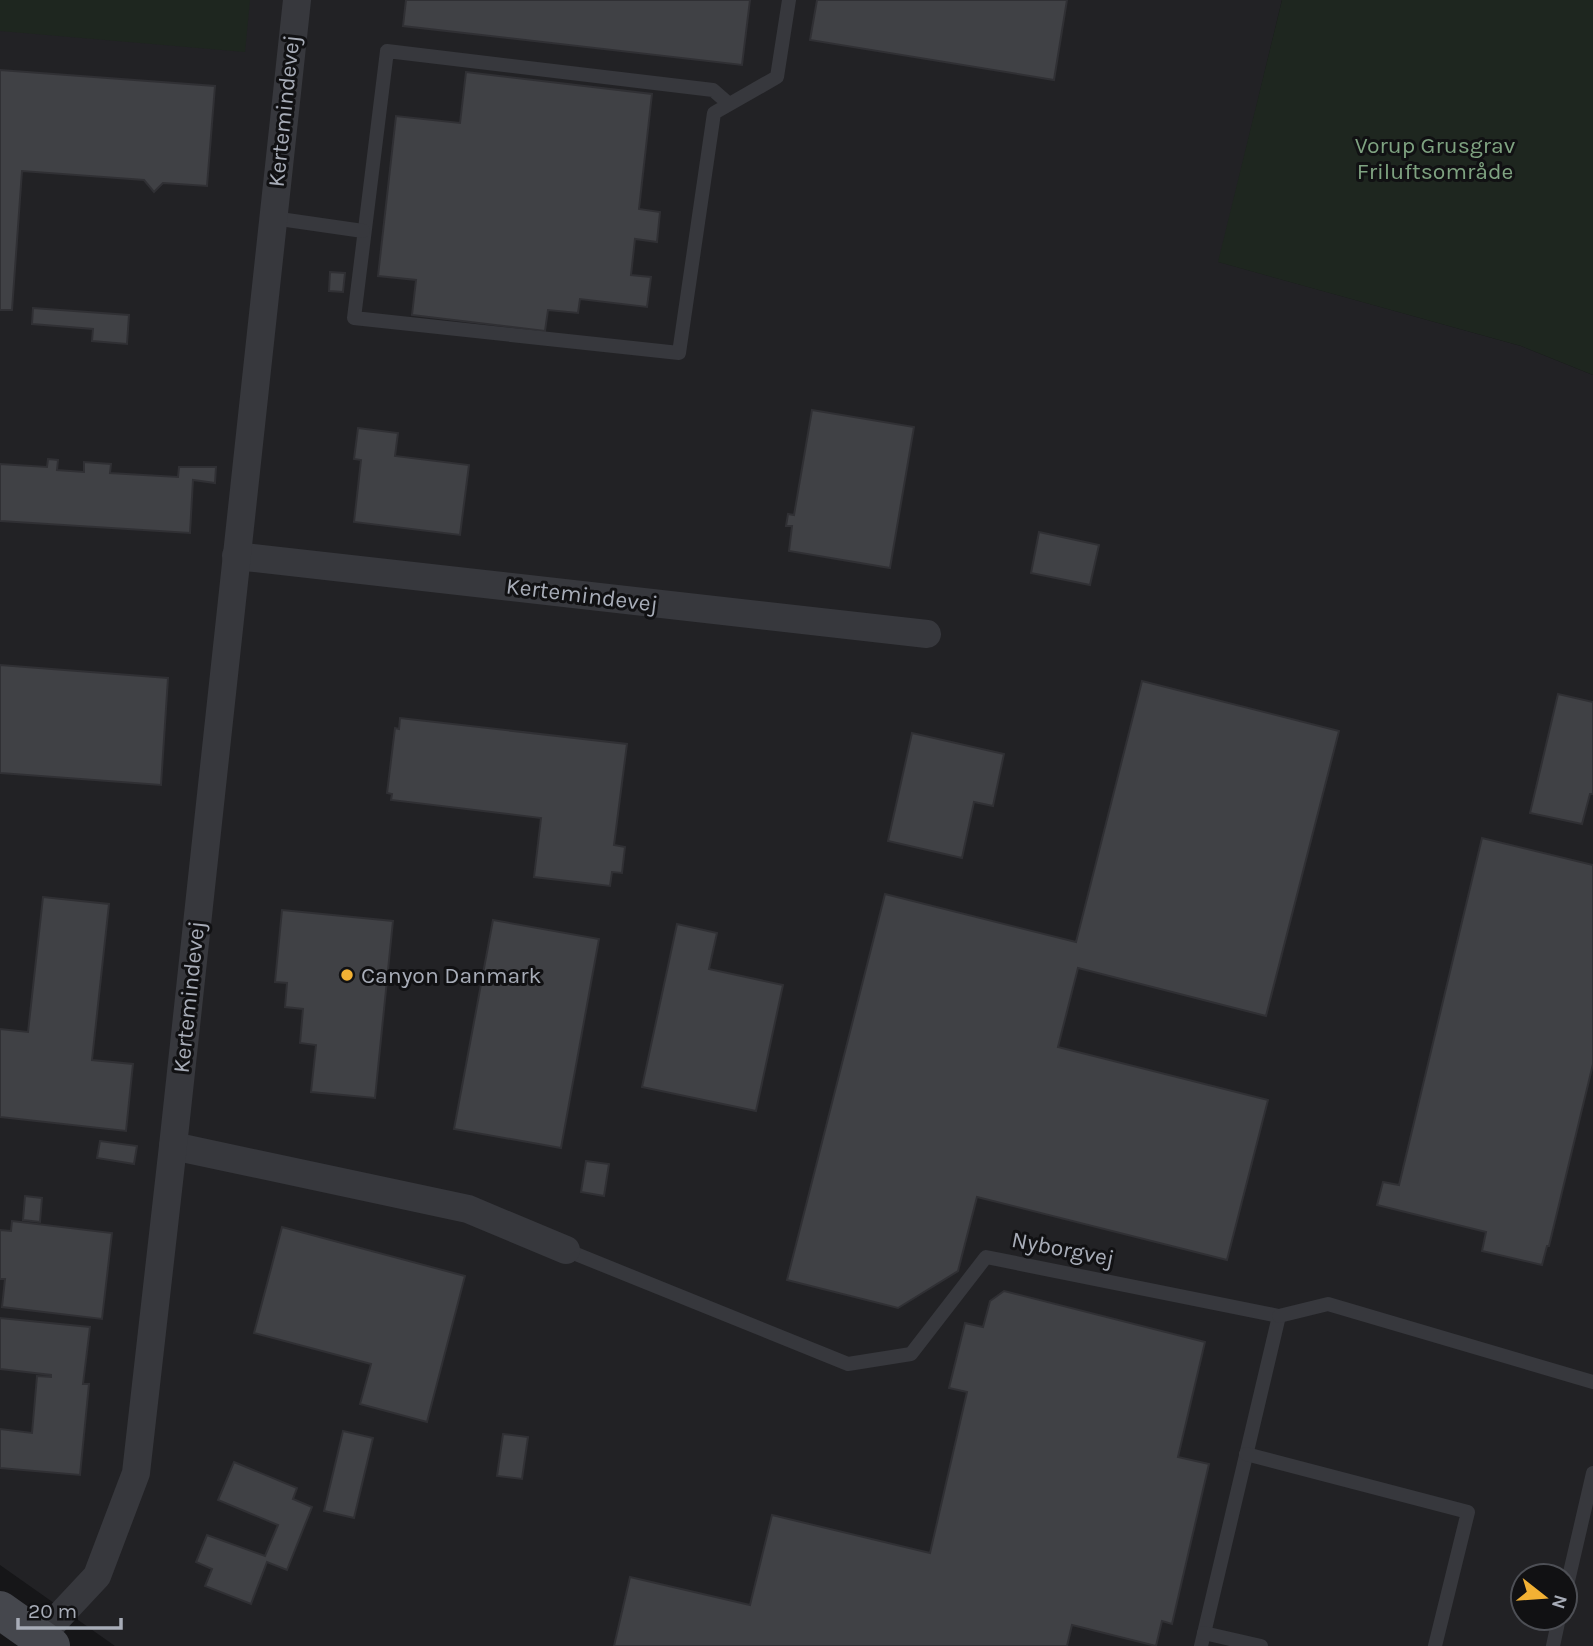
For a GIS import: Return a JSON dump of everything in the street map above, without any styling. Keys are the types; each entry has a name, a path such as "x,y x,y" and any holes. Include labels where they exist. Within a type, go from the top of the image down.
{"street":[{"name":"Kertemindevej","path":"45,1642 97,1576 136,1473 297,0"},
{"name":"Kertemindevej","path":"236,556 927,634"},
{"path":"173,1146 468,1209 566,1250"},
{"path":"0,1610 45,1642"}],"lane":[{"path":"729,104 713,90 387,51 354,318 679,354 714,113 777,77 789,0"},
{"path":"273,218 363,231"},
{"name":"Nyborgvej","path":"566,1250 848,1364 911,1353 986,1257 1279,1316"},
{"path":"1261,1646 1202,1639 1279,1316 1328,1304 1593,1382"},
{"path":"1246,1454 1468,1512 1435,1646"},
{"path":"1572,1562 1593,1473"}],"shaded area":[{"path":"0,0 1282,0 1219,262 1521,346 1593,375 1593,1646 115,1646 0,1565"}],"green space":[{"path":"0,0 250,0 245,52 0,31"},
{"name":"Vorup Grusgrav Friluftsområde","path":"1282,0 1593,0 1593,375 1521,346 1218,262"}],"building":[{"path":"406,0 750,0 742,65 403,26"},
{"path":"817,0 1067,0 1054,80 810,40"},
{"path":"0,70 215,86 207,186 163,183 154,192 144,180 22,171 12,310 0,310"},
{"path":"466,72 652,94 639,209 660,212 657,242 635,239 631,275 651,277 647,307 580,299 578,313 548,310 545,331 412,315 416,280 378,276 396,116 460,123"},
{"path":"330,272 345,273 343,292 329,291"},
{"path":"33,308 129,315 127,344 92,341 93,329 32,324"},
{"path":"812,410 914,427 890,568 789,551 792,526 786,526 788,514 794,515"},
{"path":"358,428 398,433 395,456 469,465 460,535 354,522 361,460 354,459"},
{"path":"48,459 58,460 57,470 84,472 84,462 111,464 110,473 178,477 179,467 216,467 215,483 193,480 190,533 0,521 0,464 47,467"},
{"path":"1039,532 1099,545 1090,585 1031,573"},
{"path":"0,665 168,678 161,785 0,773"},
{"path":"1142,681 1339,731 1266,1016 1078,968 1058,1047 1268,1100 1227,1260 977,1197 958,1271 898,1308 787,1280 885,894 1076,942"},
{"path":"1558,694 1593,702 1593,794 1590,794 1582,824 1530,813"},
{"path":"400,718 627,744 614,845 625,847 622,873 612,872 610,886 534,877 541,818 391,800 392,794 387,793 395,728 399,729"},
{"path":"912,733 1004,754 993,806 974,802 962,858 888,841"},
{"path":"1482,838 1593,865 1593,1064 1549,1246 1542,1265 1482,1251 1486,1232 1377,1205 1383,1182 1399,1185"},
{"path":"43,897 109,904 92,1060 133,1064 126,1131 0,1117 0,1029 28,1032"},
{"path":"282,910 393,921 375,1098 311,1092 316,1045 300,1043 303,1009 285,1007 287,983 275,982"},
{"path":"493,920 599,939 561,1148 454,1129"},
{"path":"677,924 717,933 709,969 783,985 756,1111 642,1087"},
{"path":"100,1141 137,1146 134,1164 97,1158"},
{"path":"586,1161 609,1164 604,1196 581,1192"},
{"path":"25,1196 42,1198 40,1222 23,1220"},
{"path":"12,1221 112,1233 102,1319 2,1307 5,1279 0,1279 0,1230 11,1231"},
{"path":"282,1227 465,1276 427,1422 360,1404 371,1364 254,1333"},
{"path":"1004,1291 1205,1342 1178,1457 1209,1464 1172,1624 1162,1621 1156,1646 1072,1625 1067,1646 614,1646 630,1577 750,1605 772,1515 930,1553 967,1392 949,1388 965,1323 983,1327 990,1301"},
{"path":"0,1318 90,1327 83,1384 89,1384 80,1475 0,1468 0,1429 32,1433 37,1376 51,1375 0,1369"},
{"path":"343,1431 373,1438 354,1518 324,1511"},
{"path":"503,1434 528,1437 522,1479 497,1476"},
{"path":"234,1462 297,1488 293,1499 312,1507 287,1570 267,1562 251,1604 205,1586 212,1569 196,1562 207,1535 265,1556 278,1525 218,1500"}],"place":[{"name":"Canyon Danmark","path":"347,975"}]}
